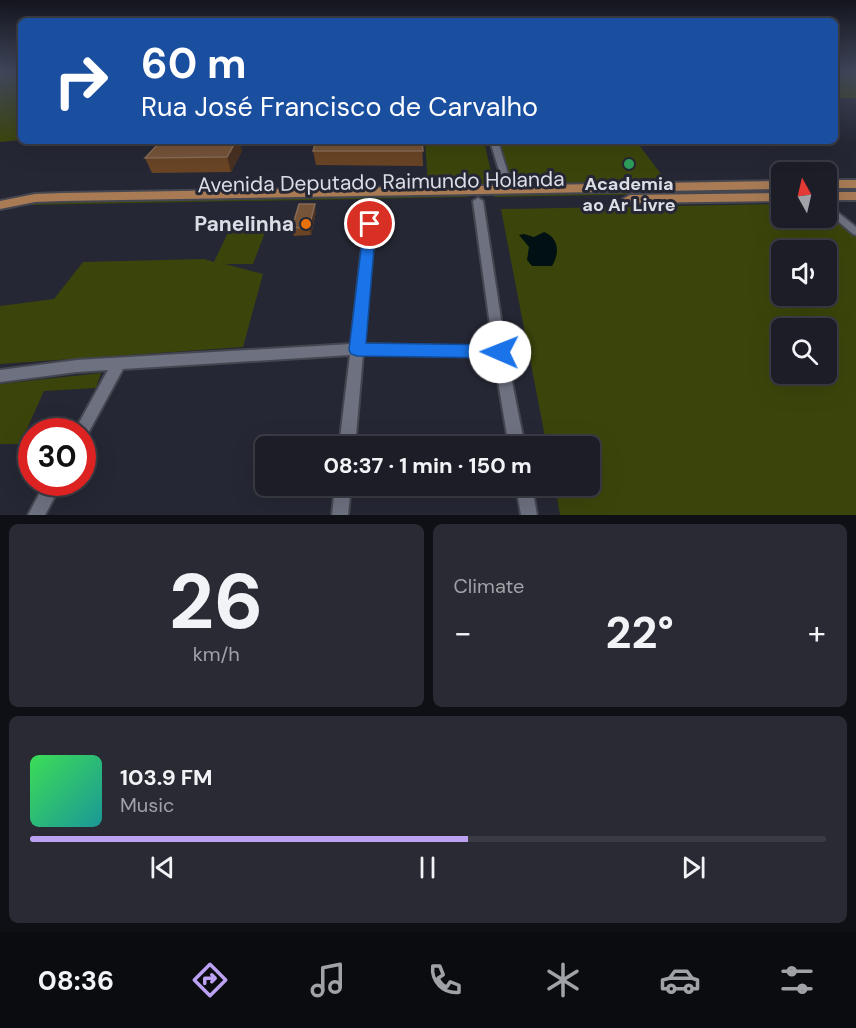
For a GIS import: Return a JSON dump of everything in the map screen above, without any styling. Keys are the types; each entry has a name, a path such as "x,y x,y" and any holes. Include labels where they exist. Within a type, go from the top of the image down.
{"main road":[{"path":"837,184 856,184"},
{"name":"Avenida Deputado Raimundo Holanda","path":"12,204 478,201 744,192 771,187"},
{"name":"Avenida Deputado Raimundo Holanda","path":"12,204 509,190 744,192 771,196"},
{"path":"837,196 856,196"}],"street":[{"path":"495,144 509,190"},
{"path":"478,201 515,436"},
{"path":"348,436 372,203"},
{"path":"837,216 856,232"},
{"path":"0,376 77,366 357,350 500,352"},
{"path":"89,418 118,365"},
{"path":"36,515 47,496"},
{"path":"340,515 342,496"},
{"path":"526,496 529,515"}],"green space":[{"path":"0,96 18,96 18,140 0,142"},
{"path":"838,96 856,96 856,98"},
{"path":"425,144 485,144 494,185 428,185"},
{"path":"497,144 638,144 667,182 509,185"},
{"path":"734,188 737,190 719,193 495,197 492,195 494,193"},
{"path":"466,193 470,195 468,197 28,205 27,203 32,201"},
{"path":"771,204 771,228 837,228 837,216 856,233 856,515 560,515 557,496 600,496 600,436 545,436 501,209"},
{"path":"270,219 253,264 225,264 263,274 243,347 0,364 0,306 54,299 83,262 204,259 214,262 234,220"},
{"path":"101,373 96,388 44,391 32,418 18,418 18,444 0,444 0,384"}],"shaded area":[{"path":"544,232 553,238 557,246 555,261 552,266 532,266 527,260 529,247 519,235 534,237"}],"building":[{"path":"158,144 234,144 227,157 145,158"},
{"path":"315,144 422,144 423,151 313,151"},
{"path":"299,204 315,204 309,227 292,228"}],"place":[{"name":"Academia ao Ar Livre","path":"629,164"},
{"name":"Panelinha","path":"306,224"}],"route":[{"path":"370,224 357,350 500,352"}]}
